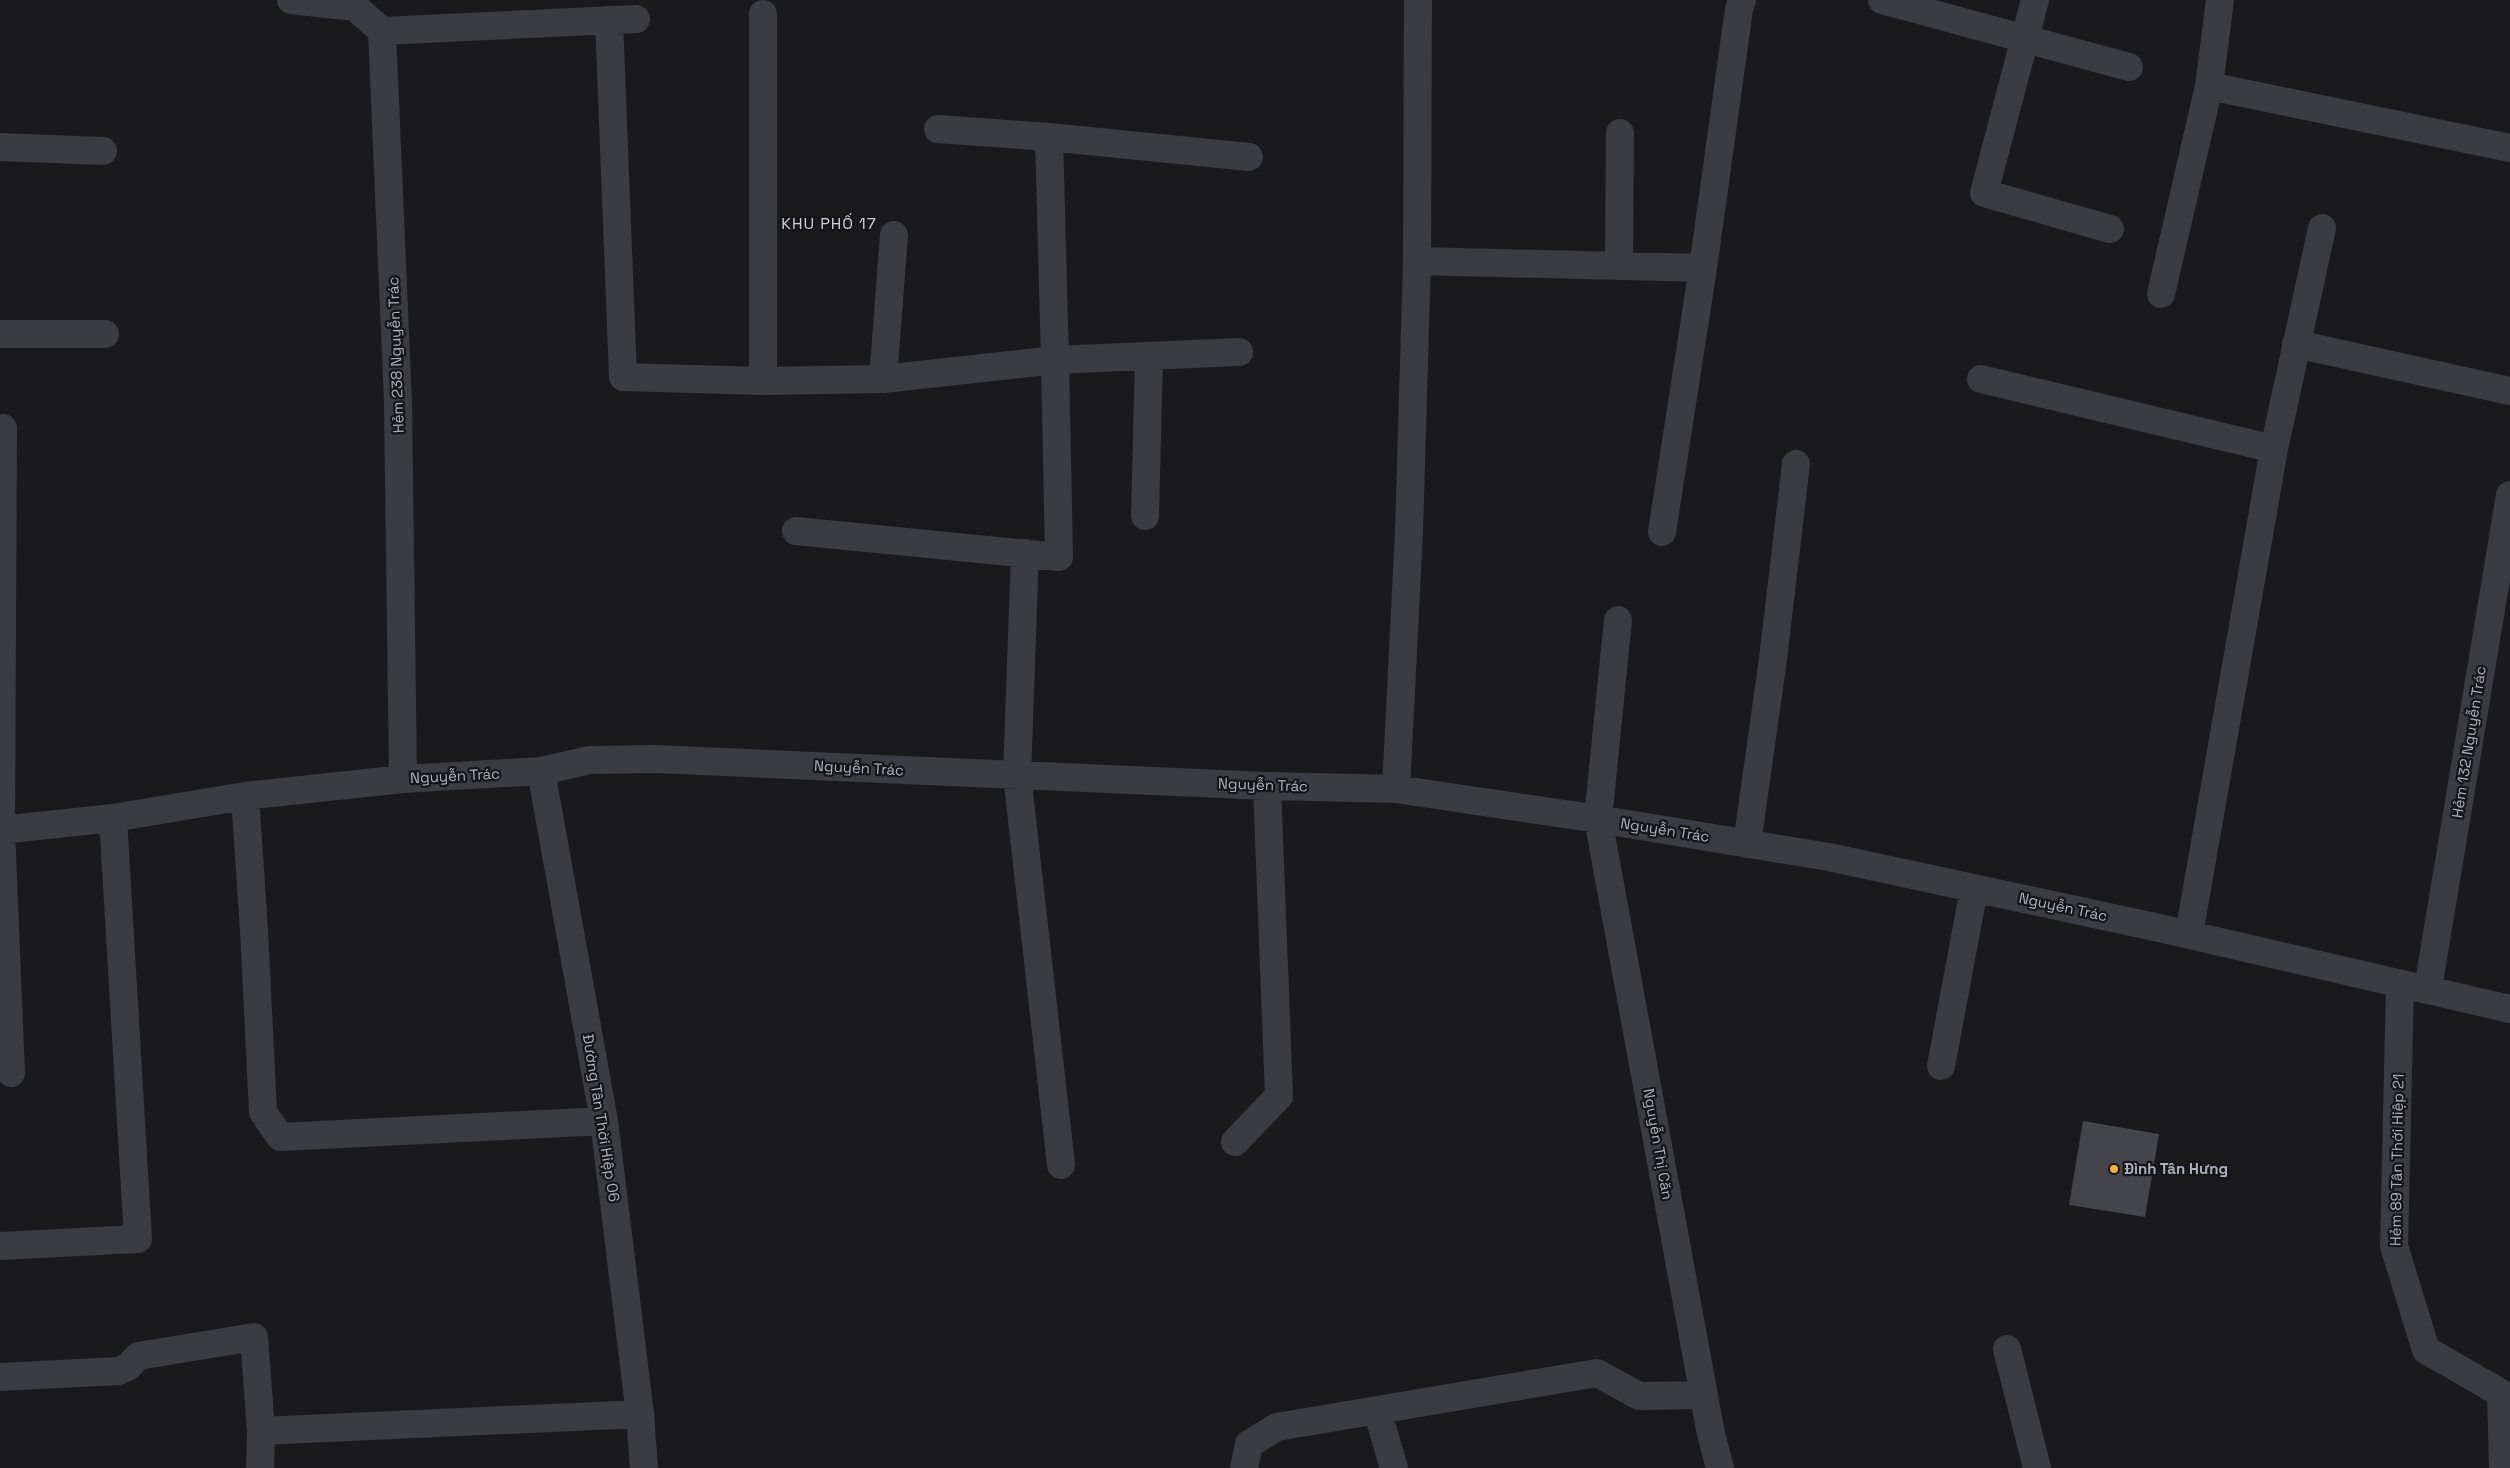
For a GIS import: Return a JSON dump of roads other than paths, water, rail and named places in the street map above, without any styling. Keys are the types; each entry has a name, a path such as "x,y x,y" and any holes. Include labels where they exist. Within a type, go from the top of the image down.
{"street":[{"path":"291,0 354,7 382,31 636,20"},
{"path":"1396,789 1409,531 1417,261 1418,0"},
{"path":"1662,532 1703,268 1739,9 1742,0"},
{"path":"1882,0 2129,67"},
{"path":"2034,0 1984,193 2110,229"},
{"path":"2161,294 2209,86 2220,0"},
{"path":"763,14 763,381"},
{"path":"609,20 624,377 763,381 883,379 1055,360 1239,352"},
{"name":"Hẻm 238 Nguyễn Trác","path":"382,31 398,402 404,779"},
{"path":"2209,86 2510,148"},
{"path":"938,129 1049,137 1249,157"},
{"path":"1619,265 1620,134"},
{"path":"796,531 1058,557 1049,137"},
{"path":"0,147 103,151"},
{"path":"2189,934 2274,449 2322,228"},
{"path":"883,379 894,235"},
{"path":"1417,261 1703,268"},
{"path":"0,334 105,334"},
{"path":"2296,344 2510,391"},
{"path":"1145,516 1149,356"},
{"path":"1981,379 2274,449"},
{"path":"3,428 0,829 11,1073"},
{"path":"1747,844 1773,659 1796,464"},
{"name":"Hẻm 132 Nguyễn Trác","path":"2428,988 2510,495"},
{"path":"1024,553 1016,774 1061,1165"},
{"name":"Nguyễn Thị Căn","path":"1618,620 1598,819 1711,1434 1720,1468"},
{"name":"Nguyễn Trác","path":"0,829 113,818 245,796 404,779 541,771 590,760 655,758 1267,786 1396,789 1598,819 1828,857 2189,934 2400,985 2428,988 2510,1009"},
{"name":"Đường Tân Thời Hiệp 06","path":"541,771 604,1121 640,1414 644,1468"},
{"path":"1235,1142 1278,1096 1267,786"},
{"path":"245,796 263,1112 280,1137 604,1121"},
{"path":"0,1246 138,1239 113,818"},
{"path":"1940,1066 1974,888"},
{"name":"Hẻm 89 Tân Thới Hiệp 21","path":"2400,985 2394,1246 2426,1350 2501,1393 2503,1468"},
{"path":"0,1377 119,1371 129,1366 138,1356 254,1337 261,1431 260,1468"},
{"path":"2007,1349 2037,1468"},
{"path":"1244,1468 1249,1444 1276,1427 1597,1373 1639,1396 1704,1395"},
{"path":"1377,1410 1394,1468"},
{"path":"261,1431 640,1414"}],"place":[{"name":"Đình Tân Hưng","path":"2114,1169"}],"district":[{"name":"KHU PHỐ 17","path":"829,223"}]}
